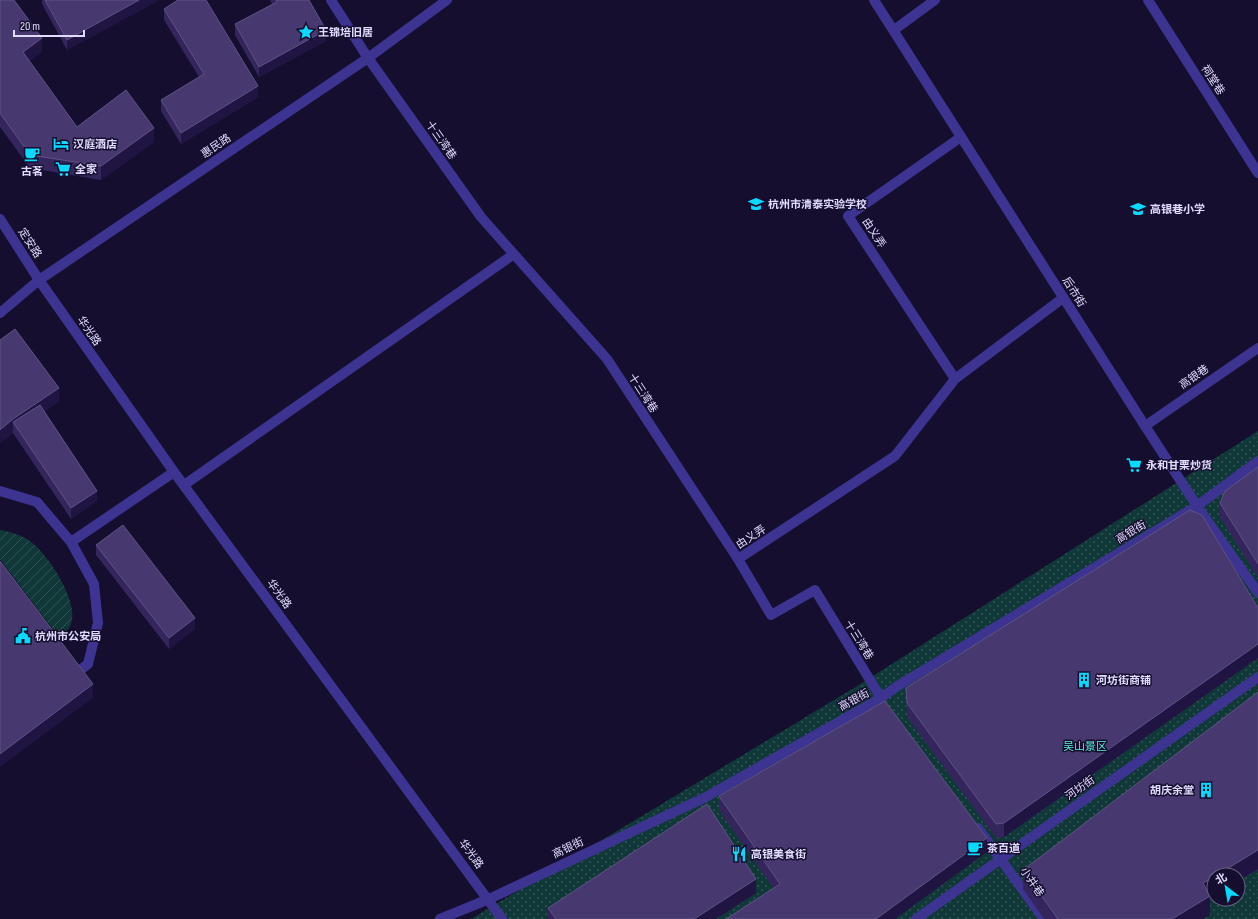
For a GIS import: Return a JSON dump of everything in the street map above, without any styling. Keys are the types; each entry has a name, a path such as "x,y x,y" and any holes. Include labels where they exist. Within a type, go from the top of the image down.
{"street":[{"name":"十三湾巷","path":"331,0 368,58 481,217 607,359 738,559 771,615 814,590 884,701"},
{"name":"惠民路","path":"0,313 39,280 368,58 447,0"},
{"name":"后市街","path":"874,0 1145,426 1197,506 1258,593"},
{"path":"894,30 935,0"},
{"name":"祠堂巷","path":"1148,0 1258,173"},
{"name":"由义弄","path":"955,379 848,216 961,137"},
{"name":"定安路","path":"0,219 39,280"},
{"path":"184,486 514,254"},
{"name":"华光路","path":"39,280 184,486 489,899 502,919"},
{"name":"由义弄","path":"738,559 895,456 955,379 1063,298"},
{"name":"高银巷","path":"1145,426 1258,348"},
{"name":"高银街","path":"440,919 489,899 706,797 884,701 896,687 1197,506 1258,461"},
{"path":"71,542 174,472"},
{"path":"0,491 37,502 71,542 94,584 98,623 88,664 64,684"},
{"name":"河坊街","path":"916,919 1258,677"},
{"name":"小井巷","path":"974,822 1044,919"}],"green space":[{"name":"吴山景区","path":"1258,431 1258,919 471,919 854,688"},
{"path":"0,530 21,536 31,542 46,557 61,580 67,592 73,615 70,626 60,639 0,559"}],"building":[{"path":"0,0 14,0 42,38 23,52 77,127 126,90 154,128 101,166 30,155 0,113"},
{"path":"45,0 139,0 67,40"},
{"path":"178,0 206,0 258,86 181,133 161,100 204,74 164,9"},
{"path":"276,0 309,0 326,30 259,67 235,24 277,2"},
{"path":"15,329 59,388 13,419 0,430 0,340"},
{"path":"40,405 97,491 71,508 13,422"},
{"path":"1258,467 1258,564 1220,503 1225,491"},
{"name":"河坊街商铺","path":"1190,510 1202,515 1258,608 1258,644 1004,823 996,824 907,703 906,688"},
{"path":"123,525 195,618 169,638 96,545"},
{"name":"杭州市公安局","path":"0,561 93,684 0,754"},
{"name":"胡庆余堂","path":"1258,692 1258,850 1230,867 1206,867 1206,881 1203,883 1206,889 1206,898 1172,919 1058,919 1023,870"},
{"path":"885,701 987,838 876,919 726,919 780,884 719,796"},
{"path":"707,804 756,879 694,919 556,919 548,908"}],"place":[{"name":"王锦培旧居","path":"306,32"},
{"name":"汉庭酒店","path":"61,144"},
{"name":"古茗","path":"32,154"},
{"name":"全家","path":"63,169"},
{"name":"杭州市清泰实验学校","path":"756,204"},
{"name":"高银巷小学","path":"1138,209"},
{"name":"永和甘栗炒货","path":"1134,465"},
{"name":"杭州市公安局","path":"23,636"},
{"name":"河坊街商铺","path":"1084,680"},
{"name":"胡庆余堂","path":"1206,790"},
{"name":"茶百道","path":"975,848"},
{"name":"高银美食街","path":"739,854"}]}
